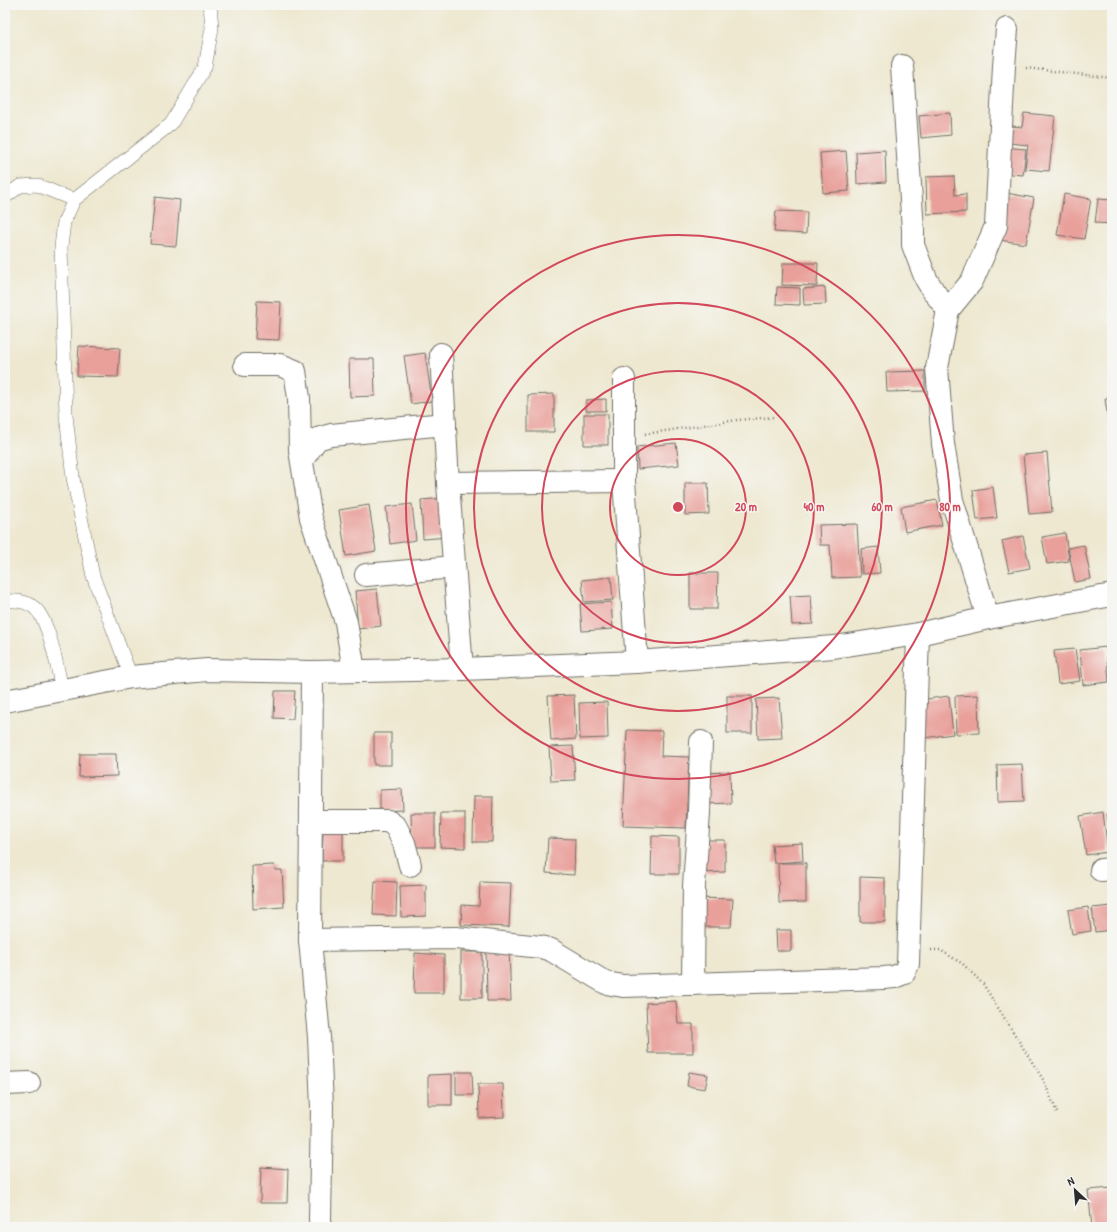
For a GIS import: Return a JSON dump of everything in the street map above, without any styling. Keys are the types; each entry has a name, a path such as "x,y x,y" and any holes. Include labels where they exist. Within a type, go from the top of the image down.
{"street":[{"path":"988,618 952,500 943,444 936,368 948,310 972,281 996,226 1007,29"},
{"path":"902,66 913,245 926,279 948,310"},
{"path":"441,354 448,483 462,669"},
{"path":"246,365 280,365 294,370 299,398 300,450 311,518 346,622 354,671"},
{"path":"624,379 624,481 637,662"},
{"path":"302,460 316,439 330,435 445,424"},
{"path":"448,483 624,481"},
{"path":"366,575 454,566"},
{"path":"5,701 131,678 207,670 312,672 462,669 637,662 834,647 918,634 988,618 1112,595"},
{"path":"310,940 456,938 541,947 551,950 606,983 623,986 894,977 904,973 908,964 909,950 918,634"},
{"path":"312,672 310,940 319,1037 322,1107 321,1227"},
{"path":"693,984 694,886 699,813 701,742"},
{"path":"311,821 388,821 396,827 404,843 410,865"},
{"path":"5,1084 29,1083"}],"lane":[{"path":"131,678 93,576 73,478 66,415 61,247 64,222 74,200 171,124 205,66 212,28 210,5"},
{"path":"5,197 20,186 37,185 74,200"},
{"path":"5,601 14,600 33,606 42,618 49,634 62,690"}],"path":[{"path":"1004,66 1112,78"},
{"path":"623,438 737,420 774,417"},
{"path":"909,950 940,950 963,964 983,984 1044,1081 1058,1115"}],"building":[{"path":"950,113 951,135 921,138 919,116"},
{"path":"1024,113 1055,116 1049,171 1025,169 1028,145 1000,142 1002,125 1022,127"},
{"path":"1002,147 1026,149 1023,175 1000,173"},
{"path":"885,150 886,182 857,184 856,152"},
{"path":"846,151 849,191 823,193 820,153"},
{"path":"954,176 955,195 966,194 966,212 927,214 926,177"},
{"path":"1006,193 1034,198 1026,244 999,240"},
{"path":"1064,194 1091,199 1084,239 1057,235"},
{"path":"155,197 180,200 176,246 150,244"},
{"path":"1098,199 1112,200 1112,224 1095,223"},
{"path":"776,211 807,212 806,234 774,232"},
{"path":"783,263 818,263 817,286 782,285"},
{"path":"777,287 800,288 800,305 776,304"},
{"path":"825,287 826,304 804,305 803,289"},
{"path":"257,301 281,302 279,340 255,339"},
{"path":"79,346 120,348 118,377 77,376"},
{"path":"425,353 432,401 411,404 404,356"},
{"path":"349,359 374,359 375,396 350,397"},
{"path":"925,371 925,391 887,392 886,372"},
{"path":"554,394 554,432 528,432 528,395"},
{"path":"1112,398 1112,434 1110,434 1105,399"},
{"path":"606,399 606,411 586,411 586,400"},
{"path":"584,414 608,414 608,445 584,445"},
{"path":"676,443 679,465 638,469 637,447"},
{"path":"1047,453 1052,512 1029,514 1023,455"},
{"path":"685,483 708,483 709,514 685,515"},
{"path":"993,487 997,518 977,520 973,490"},
{"path":"447,498 449,537 423,539 421,500"},
{"path":"937,500 942,525 905,532 901,507"},
{"path":"412,504 416,540 390,544 386,507"},
{"path":"369,505 376,551 346,556 339,510"},
{"path":"857,524 860,577 832,578 830,545 820,545 819,525"},
{"path":"1065,533 1069,561 1047,564 1042,537"},
{"path":"1023,536 1030,568 1009,572 1002,541"},
{"path":"1084,545 1091,579 1075,582 1068,548"},
{"path":"878,547 880,573 862,574 861,549"},
{"path":"690,573 718,573 717,609 690,609"},
{"path":"611,577 613,600 584,602 582,580"},
{"path":"377,589 381,626 358,629 355,591"},
{"path":"811,595 813,624 792,625 790,596"},
{"path":"611,602 613,629 582,631 580,604"},
{"path":"1106,647 1109,682 1083,685 1080,650"},
{"path":"1075,649 1080,681 1058,684 1054,651"},
{"path":"1110,652 1112,652 1112,662 1111,662"},
{"path":"275,691 295,691 293,719 274,718"},
{"path":"574,695 576,739 551,741 548,696"},
{"path":"978,695 979,733 956,734 955,696"},
{"path":"727,696 752,696 752,733 727,733"},
{"path":"949,696 953,734 924,738 920,700"},
{"path":"779,698 782,738 758,739 756,699"},
{"path":"607,702 608,738 580,739 579,703"},
{"path":"627,730 662,731 661,756 689,757 686,828 623,826"},
{"path":"374,733 391,733 391,765 374,765"},
{"path":"573,746 575,780 551,781 549,747"},
{"path":"80,754 116,754 117,776 79,777"},
{"path":"1022,764 1024,801 998,802 997,765"},
{"path":"730,772 731,803 703,804 703,773"},
{"path":"402,789 403,810 380,811 380,790"},
{"path":"474,796 493,796 492,842 473,842"},
{"path":"1103,812 1108,852 1086,855 1080,816"},
{"path":"411,813 435,813 435,847 412,847"},
{"path":"441,813 465,813 465,848 440,847"},
{"path":"1112,813 1112,847 1111,847 1107,814"},
{"path":"323,832 343,832 343,861 322,861"},
{"path":"652,836 679,837 679,874 651,874"},
{"path":"548,838 575,839 574,875 546,873"},
{"path":"698,840 725,840 725,872 699,873"},
{"path":"802,843 803,861 774,863 772,845"},
{"path":"778,863 806,863 806,902 779,903"},
{"path":"274,865 275,870 282,870 284,907 253,909 252,866"},
{"path":"860,877 885,878 885,922 860,922"},
{"path":"375,881 397,882 396,916 373,915"},
{"path":"480,882 511,883 509,927 461,925 462,905 479,906"},
{"path":"426,885 426,916 401,917 400,886"},
{"path":"698,898 733,899 731,927 697,927"},
{"path":"1112,906 1112,930 1095,932 1092,908"},
{"path":"1088,907 1091,931 1072,934 1068,910"},
{"path":"776,930 791,930 791,951 777,951"},
{"path":"486,948 509,948 511,1001 487,1001"},
{"path":"461,952 482,952 482,998 461,998"},
{"path":"415,953 444,955 444,993 414,993"},
{"path":"676,1001 678,1024 693,1024 693,1053 648,1053 646,1003"},
{"path":"456,1072 472,1072 473,1095 456,1095"},
{"path":"689,1072 708,1075 705,1089 687,1086"},
{"path":"452,1074 452,1105 428,1105 428,1075"},
{"path":"478,1084 503,1084 504,1117 479,1118"},
{"path":"261,1167 288,1169 287,1203 260,1203"},
{"path":"1112,1188 1112,1227 1092,1227 1088,1190"}]}
